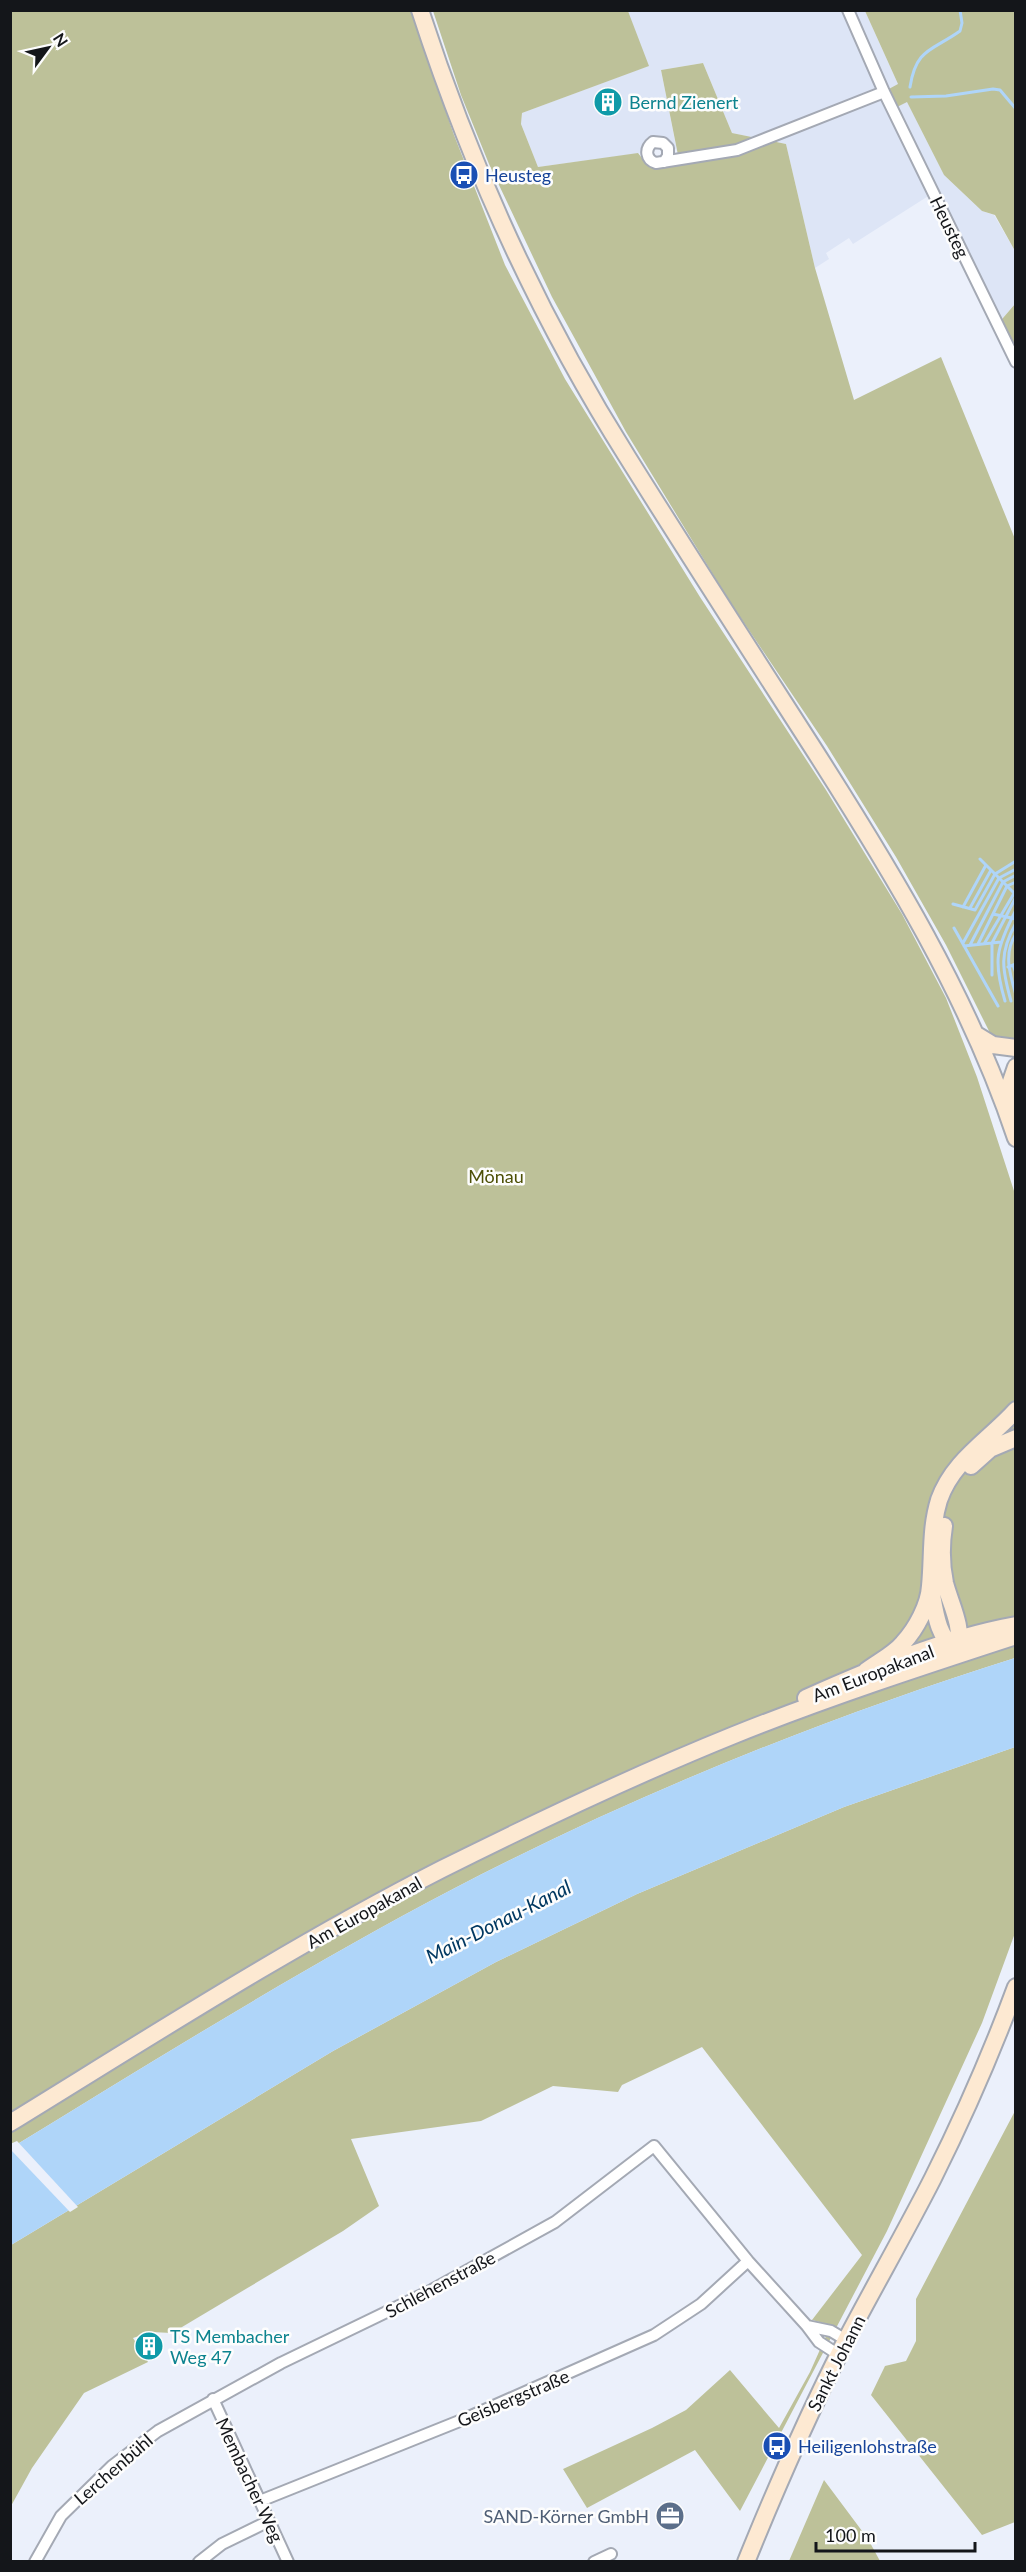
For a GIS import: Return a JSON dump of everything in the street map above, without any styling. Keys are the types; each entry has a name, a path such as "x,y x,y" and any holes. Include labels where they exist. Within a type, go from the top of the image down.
{"main road":[{"path":"420,10 439,69 473,158 502,224 575,370 627,456 852,808 938,957 975,1034 1016,1138"},
{"path":"975,1034 993,1045 1016,1048"},
{"path":"1007,1112 1007,1093 1016,1067"},
{"path":"957,1648 937,1619 930,1588 930,1547 940,1499 957,1467 980,1441 1016,1410"},
{"path":"957,1648 943,1573 942,1545 946,1515 953,1493 969,1468 990,1449 1016,1438"},
{"path":"866,1671 903,1644 921,1617 930,1588"},
{"name":"Am Europakanal","path":"10,2123 194,2009 316,1937 532,1825 736,1735 1016,1625"},
{"name":"Am Europakanal","path":"736,1735 759,1720 866,1671 1016,1636"},
{"name":"Sankt Johann","path":"746,2562 789,2459 846,2340 932,2179 966,2109 1016,1987"}],"street":[{"name":"Heusteg","path":"848,10 884,93 1016,362"},
{"path":"664,162 737,150 884,93"},
{"name":"Schlehenstraße","path":"213,2399 432,2290 555,2222 654,2146 748,2261"},
{"path":"748,2261 819,2342 839,2355"},
{"name":"Geisbergstraße","path":"260,2501 462,2420 654,2335 700,2304 748,2261"},
{"path":"807,2326 826,2329 846,2340"},
{"name":"Membacher Weg","path":"213,2399 288,2562"},
{"name":"Lerchenbühl","path":"35,2562 61,2516 112,2466 158,2431 213,2399"},
{"path":"199,2562 222,2544 269,2521"},
{"path":"594,2562 611,2554"}],"shaded area":[{"path":"628,11 865,11 898,84 895,107 907,101 944,175 982,211 994,215 1015,251 1015,304 997,325 933,193 853,244 849,238 826,253 829,259 815,268 786,144 732,133 703,63 661,70 677,151 668,140 653,137 645,142 642,153 538,167 521,124 522,113 648,66"}],"green space":[{"name":"Mönau","path":"11,11 411,11 454,135 505,265 565,379 700,597 826,790 902,914 946,998 977,1077 1015,1194 1015,1658 871,1707 729,1761 521,1855 397,1919 285,1982 11,2148"},
{"path":"433,11 628,11 649,66 522,113 521,124 538,167 638,153 649,167 659,169 680,165 661,70 703,63 732,133 786,144 815,268 854,400 941,357 1015,539 1015,1044 991,1035 946,945 896,857 827,746 728,599 626,432 552,297 489,164 461,95"},
{"path":"865,11 1015,11 1015,251 995,215 982,211 944,175 907,102 895,108 887,90 898,84"},
{"path":"1015,304 1015,363 997,325"},
{"path":"1015,1747 1015,1933 982,2023 887,2231 740,2511 695,2450 587,2508 563,2469 686,2410 730,2370 779,2428 810,2372 831,2325 812,2320 862,2255 702,2047 622,2085 618,2092 553,2086 481,2121 351,2139 379,2206 343,2231 172,2333 151,2332 133,2338 148,2362 84,2393 32,2468 11,2506 11,2245 333,2051 496,1962 637,1894 844,1807"},
{"path":"1015,2111 1015,2522 982,2535 871,2395 885,2366 906,2361 916,2341 916,2299"},
{"path":"824,2480 868,2539 880,2561 789,2561"}],"water":[{"name":"Main-Donau-Kanal","path":"1015,1658 1015,1747 844,1807 637,1894 496,1962 333,2051 11,2245 11,2148 285,1982 453,1889 659,1791 800,1733"}],"pier":[{"path":"17,2141 78,2207 70,2212 11,2150 10,2144"}],"waterway":[{"path":"910,87 916,65 921,57 960,31 962,23 960,10"},
{"path":"911,97 946,96 993,89 1000,90 1016,109"},
{"path":"980,859 1016,895"},
{"path":"975,910 995,874 1016,861"},
{"path":"963,907 986,865"},
{"path":"963,943 999,878 1016,869"},
{"path":"970,908 991,870"},
{"path":"970,945 1003,882 1016,875"},
{"path":"978,944 1007,886 1016,882"},
{"path":"984,944 1016,890"},
{"path":"992,975 992,943 1016,897"},
{"path":"953,904 975,910"},
{"path":"1005,1001 999,975 998,955 1004,935 1016,910"},
{"path":"993,914 1016,919"},
{"path":"1011,1001 1004,961 1007,943 1016,923"},
{"path":"954,928 998,1006"},
{"path":"1016,934 1009,956 1010,972 1016,995"},
{"path":"964,946 1001,942"},
{"path":"1008,967 1016,964"},
{"path":"1013,965 1016,973"}],"place":[{"name":"Bernd Zienert","path":"608,102"},
{"name":"Heusteg","path":"464,175"},
{"name":"TS Membacher Weg 47","path":"149,2346"},
{"name":"Heiligenlohstraße","path":"777,2446"},
{"name":"SAND-Körner GmbH","path":"670,2516"}]}
